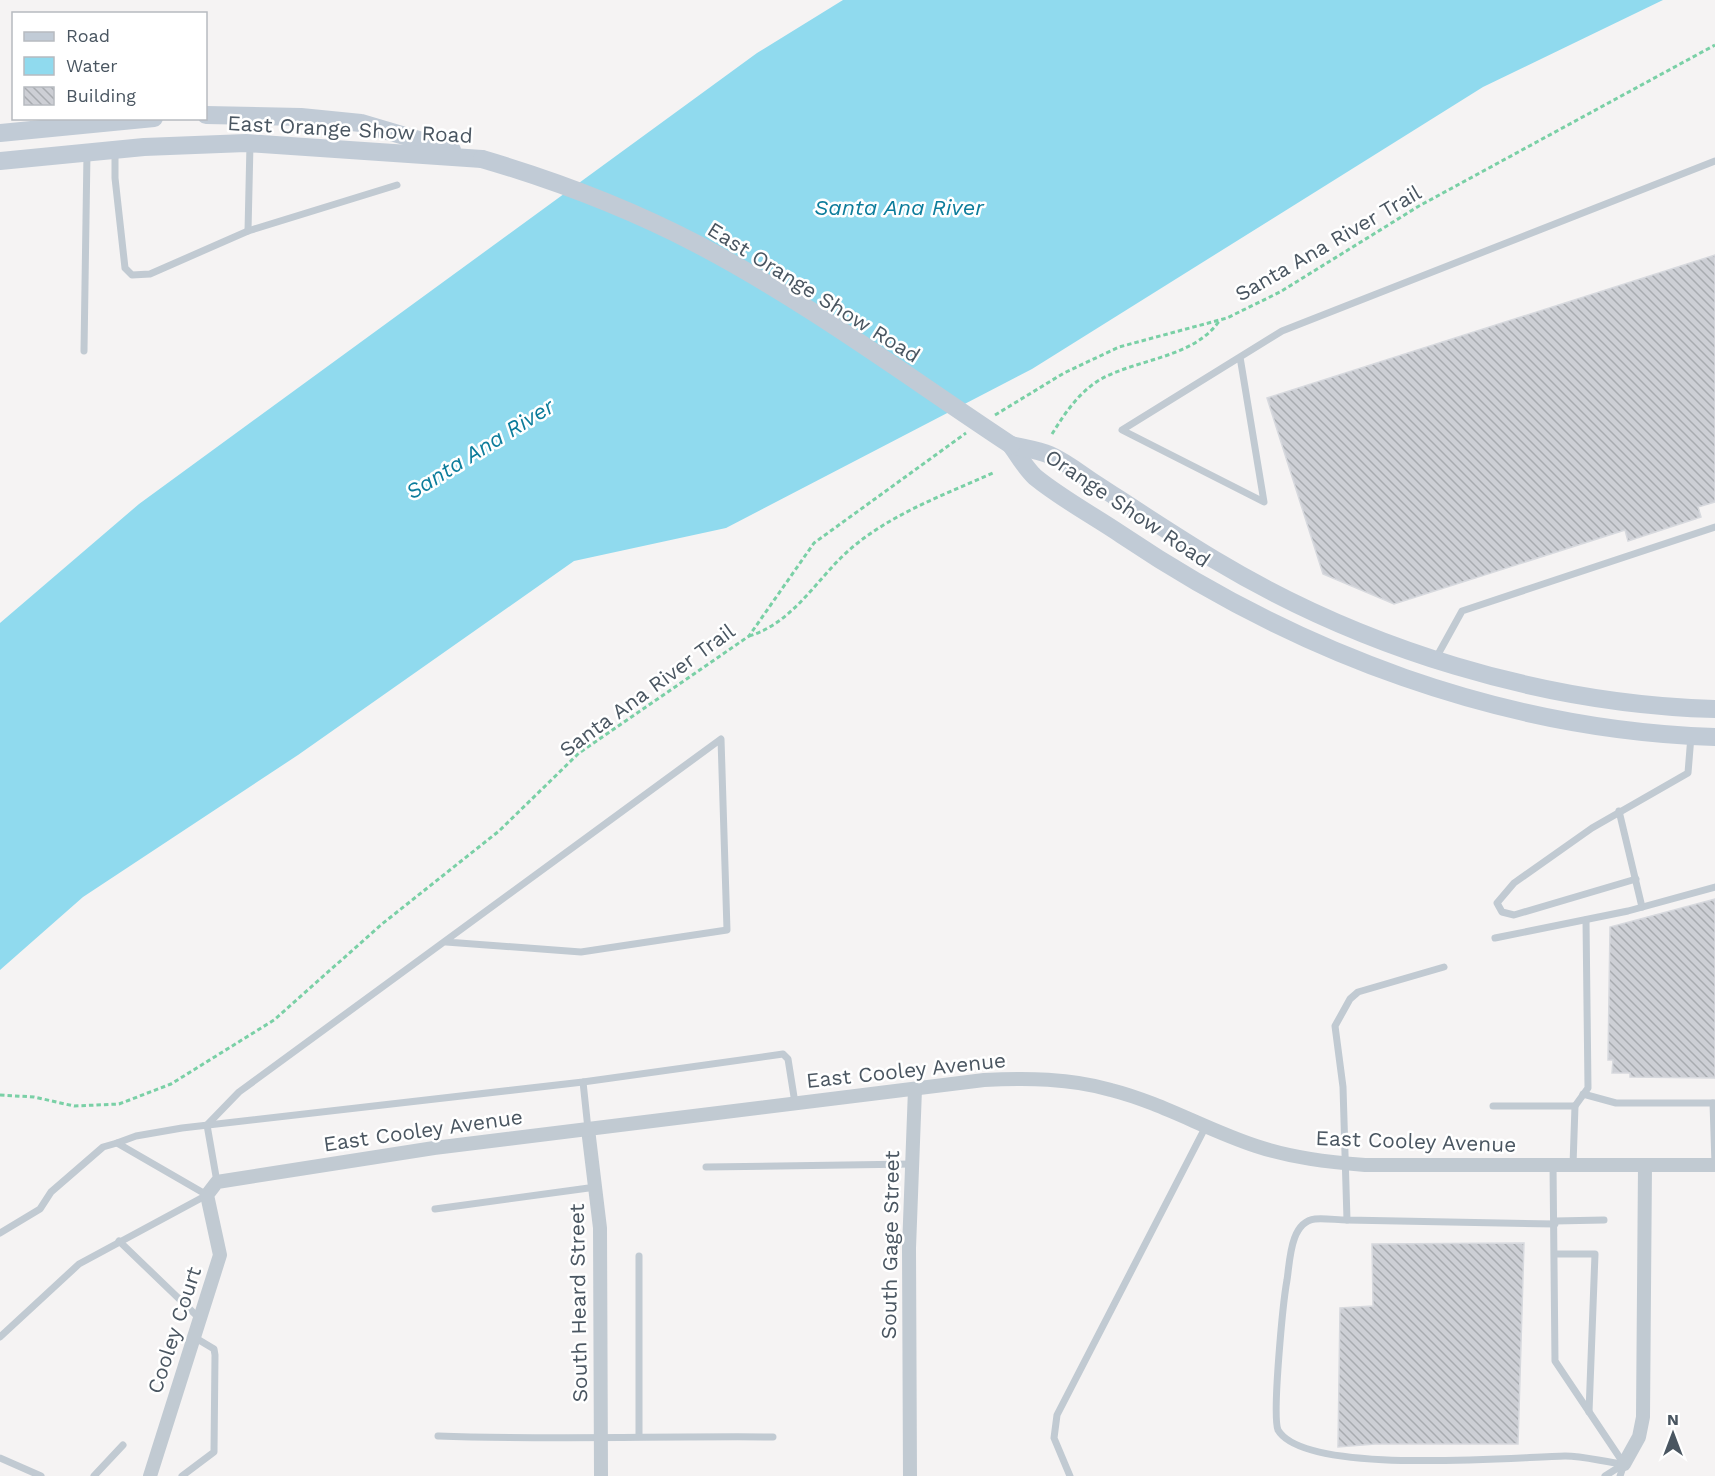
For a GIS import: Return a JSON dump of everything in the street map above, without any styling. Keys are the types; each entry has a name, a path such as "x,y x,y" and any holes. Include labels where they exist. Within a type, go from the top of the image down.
{"main road":[{"name":"East Orange Show Road","path":"207,115 301,117 362,123 603,199 698,244 776,290 1011,445"},
{"path":"0,133 136,120"},
{"path":"81,126 87,153"},
{"name":"East Orange Show Road","path":"0,161 115,150 250,143 482,159"},
{"name":"Orange Show Road","path":"1011,445 1051,456 1216,561 1343,624 1436,658 1508,679 1587,696 1645,704 1715,709"},
{"name":"Orange Show Road","path":"1011,445 1034,476 1151,555 1232,603 1335,652 1460,696 1523,712 1587,724 1715,737"},
{"path":"1232,603 1244,576"}],"street":[{"name":"East Cooley Avenue","path":"217,1182 434,1148 994,1079 1024,1078 1072,1082 1110,1089 1146,1101 1258,1147 1298,1157 1345,1163 1715,1165"},
{"name":"South Gage Street","path":"910,1476 909,1248 915,1089"},
{"name":"South Heard Street","path":"588,1130 600,1228 601,1476"},
{"path":"1622,1470 1639,1437 1643,1417 1645,1165"},
{"path":"207,1195 217,1182"},
{"name":"Cooley Court","path":"150,1476 220,1255 207,1195"}],"lane":[{"path":"248,231 250,143"},
{"path":"115,150 115,178 125,268 132,275 150,274 248,231 397,185"},
{"path":"84,351 87,153"},
{"path":"1240,357 1264,502 1122,430 1282,331 1715,162"},
{"path":"1436,658 1462,611 1715,527"},
{"path":"1635,879 1515,915 1502,912 1497,903 1515,883 1619,811 1688,773 1691,736"},
{"path":"207,1125 239,1092 322,1029 446,942 721,739 727,930 581,952 446,942"},
{"path":"1619,811 1642,907"},
{"path":"1495,938 1586,920 1715,887"},
{"path":"1573,1165 1575,1106 1588,1088 1586,920"},
{"path":"1347,1220 1343,1087 1335,1026 1350,999 1358,992 1444,967"},
{"path":"0,1233 40,1209 51,1192 103,1147 136,1136 207,1125 583,1082 783,1054 788,1059 795,1103"},
{"path":"583,1082 588,1130"},
{"path":"1583,1095 1616,1103 1714,1103 1715,1165"},
{"path":"1493,1106 1575,1106"},
{"path":"207,1125 217,1182"},
{"path":"1070,1476 1054,1438 1058,1415 1206,1126"},
{"path":"117,1143 207,1195"},
{"path":"706,1167 912,1164"},
{"path":"1553,1165 1555,1361 1589,1412 1622,1470"},
{"path":"435,1209 596,1187"},
{"path":"0,1337 79,1264 207,1195"},
{"path":"1604,1220 1555,1222 1313,1219 1301,1226 1292,1243 1285,1290 1276,1401 1278,1429 1286,1439 1302,1448 1341,1462 1479,1462 1566,1456 1622,1470"},
{"path":"119,1241 200,1319"},
{"path":"1555,1254 1595,1254 1589,1412"},
{"path":"639,1256 639,1436"},
{"path":"182,1476 214,1452 214,1349 194,1336"},
{"path":"438,1436 773,1437"},
{"path":"94,1476 123,1445"},
{"path":"0,1458 41,1476"},
{"path":"1605,1476 1622,1470"}],"path":[{"name":"Santa Ana River Trail","path":"993,416 1064,373 1119,347 1220,320 1280,292 1419,206 1715,45"},
{"path":"1052,434 1070,405 1101,380 1189,347 1210,334 1220,320"},
{"name":"Santa Ana River Trail","path":"0,1095 34,1097 74,1106 119,1104 171,1084 274,1020 382,924 499,831 579,753 749,636 814,543 946,445 974,428"},
{"path":"749,636 765,632 782,620 853,546 881,525 993,473"}],"water":[{"name":"Santa Ana River","path":"843,0 1663,0 1483,87 1032,369 726,528 574,561 298,755 83,897 0,970 0,623 139,504 757,53"}],"building":[{"path":"1715,255 1715,502 1698,507 1701,517 1628,541 1625,530 1394,604 1323,574 1267,398"},
{"path":"1715,899 1715,1078 1630,1077 1630,1073 1612,1073 1613,1060 1608,1060 1610,927"},
{"path":"1524,1243 1518,1444 1375,1444 1338,1447 1340,1308 1373,1306 1372,1244"}]}
